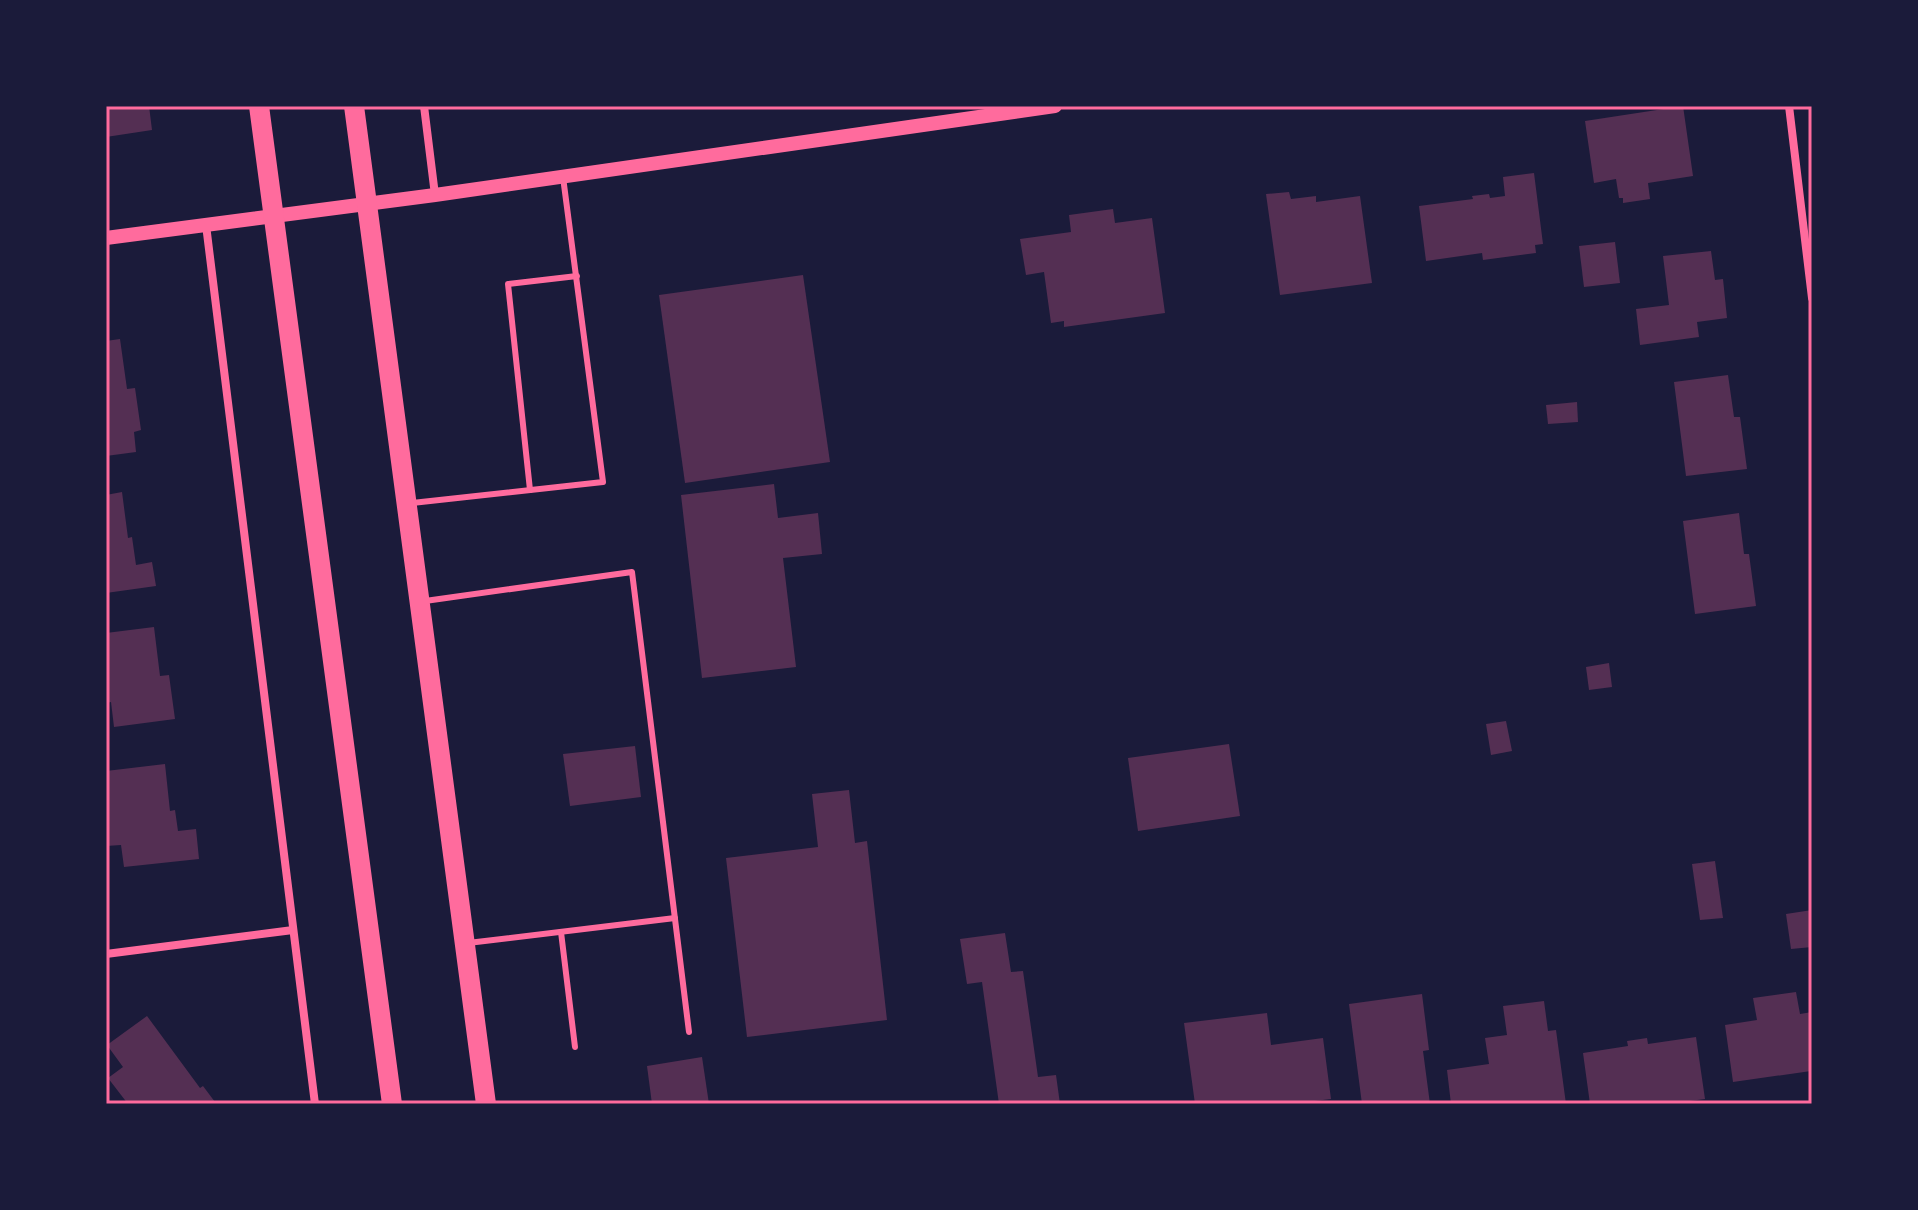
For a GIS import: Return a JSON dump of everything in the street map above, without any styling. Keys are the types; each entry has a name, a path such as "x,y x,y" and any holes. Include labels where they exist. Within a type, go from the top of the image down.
{"main road":[{"path":"259,106 392,1104"},
{"path":"354,106 486,1104"}],"street":[{"path":"424,106 435,195"},
{"path":"106,238 435,195 1055,106"},
{"path":"1789,106 1812,298"},
{"path":"206,225 315,1104"},
{"path":"106,954 293,930"}],"lane":[{"path":"407,503 603,482 563,177"},
{"path":"530,490 508,284 577,276"},
{"path":"420,602 632,572 689,1032"},
{"path":"464,943 675,918"},
{"path":"561,932 575,1047"}],"building":[{"path":"106,106 149,106 152,130 106,137"},
{"path":"1683,106 1693,176 1648,183 1650,199 1623,203 1623,198 1619,198 1616,179 1594,183 1585,121"},
{"path":"1534,173 1543,244 1535,245 1536,253 1483,260 1482,253 1426,261 1419,206 1489,194 1490,198 1505,196 1503,177"},
{"path":"1289,192 1291,199 1316,196 1316,202 1360,196 1372,283 1280,295 1266,194"},
{"path":"1113,209 1115,223 1152,218 1165,313 1064,327 1064,321 1051,323 1044,272 1026,275 1020,239 1071,232 1069,215"},
{"path":"1615,242 1620,283 1584,287 1579,246"},
{"path":"1711,251 1715,280 1723,279 1727,318 1697,322 1699,337 1640,345 1636,309 1669,305 1663,256"},
{"path":"803,275 830,462 685,483 659,295"},
{"path":"120,339 127,389 135,388 141,430 134,432 136,452 106,456 106,341"},
{"path":"1728,375 1734,417 1740,417 1747,469 1686,476 1674,382"},
{"path":"1577,402 1578,422 1548,424 1546,405"},
{"path":"774,484 778,518 818,513 822,554 783,558 796,667 702,678 681,495"},
{"path":"122,492 128,538 132,537 136,565 152,562 156,586 106,593 106,495"},
{"path":"1739,513 1744,554 1749,554 1756,606 1695,614 1683,521"},
{"path":"154,627 160,676 169,675 175,719 114,727 111,702 106,703 106,633"},
{"path":"1609,663 1612,687 1589,690 1586,667"},
{"path":"1506,721 1512,751 1491,755 1486,724"},
{"path":"1229,744 1240,816 1138,831 1128,758"},
{"path":"635,746 641,797 570,806 563,754"},
{"path":"165,764 170,811 175,810 178,831 196,829 199,859 124,867 121,845 106,846 106,771"},
{"path":"849,790 855,843 867,841 887,1020 747,1037 726,858 818,847 812,794"},
{"path":"1715,861 1723,918 1700,920 1692,864"},
{"path":"1812,910 1812,947 1791,949 1786,914"},
{"path":"1005,933 1011,972 1023,971 1038,1077 1056,1075 1060,1104 999,1104 982,982 967,984 960,939"},
{"path":"1796,992 1800,1014 1812,1012 1811,1071 1733,1082 1725,1025 1757,1020 1753,998"},
{"path":"1422,994 1429,1050 1423,1051 1430,1104 1362,1104 1349,1004"},
{"path":"1544,1001 1548,1031 1556,1030 1566,1104 1451,1104 1447,1070 1489,1064 1485,1038 1507,1035 1503,1006"},
{"path":"1267,1013 1271,1045 1323,1038 1331,1099 1290,1104 1195,1104 1184,1023"},
{"path":"147,1016 200,1088 203,1086 215,1102 128,1104 108,1078 123,1067 107,1045"},
{"path":"1696,1037 1705,1099 1667,1104 1590,1104 1583,1053 1628,1046 1627,1041 1647,1038 1648,1044"},
{"path":"702,1057 709,1104 652,1104 647,1066"}]}
